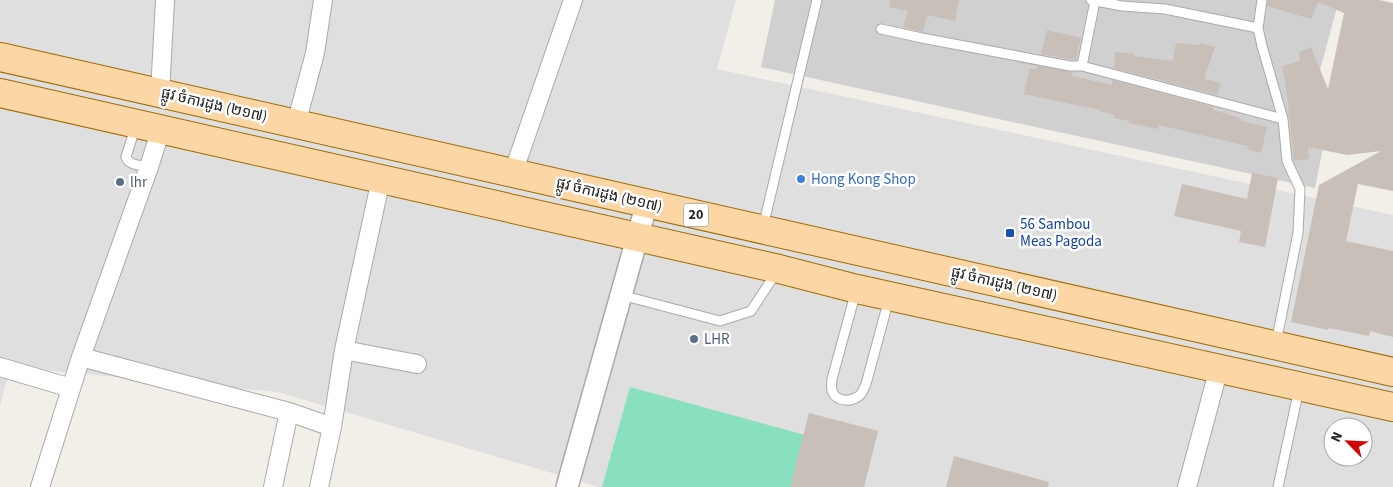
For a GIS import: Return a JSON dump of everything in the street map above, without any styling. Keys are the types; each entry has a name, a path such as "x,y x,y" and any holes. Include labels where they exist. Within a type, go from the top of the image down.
{"main road":[{"name":"ផ្លូវ ចំការដូង (២១៧)","path":"0,57 1393,372"},
{"name":"20","path":"0,93 778,269 856,289 1393,407"}],"street":[{"path":"160,93 165,0"},
{"path":"296,124 314,54 323,0"},
{"path":"514,173 573,0"},
{"path":"40,487 81,357 149,167 149,126"},
{"path":"319,487 332,427 344,350 382,179"},
{"path":"567,487 647,203"},
{"path":"344,350 417,364"},
{"path":"81,357 289,412 332,427"},
{"path":"0,367 71,388"},
{"path":"1187,487 1220,368"},
{"path":"273,487 289,412"}],"lane":[{"path":"763,230 817,0"},
{"path":"1262,0 1258,28 1282,120 1287,161 1300,188 1298,233 1275,345"},
{"path":"1082,66 1093,1 1122,6 1166,5 1258,28"},
{"path":"881,29 1070,66 1082,66 1282,120"},
{"path":"149,126 126,157 127,161 131,163 149,167"},
{"path":"621,295 720,320 751,310 778,269"},
{"path":"856,289 832,379 832,390 843,401 854,400 862,394 890,296"},
{"path":"1278,487 1300,386"}],"shaded area":[{"path":"0,0 736,0 717,69 1393,215 1393,487 599,487 278,392 10,367 0,407"},
{"path":"775,0 1339,0 1311,103 1331,107 1315,188 761,67"}],"green space":[{"path":"630,387 812,437 798,487 602,487"}],"building":[{"path":"890,0 959,0 955,21 927,15 923,32 903,27 908,11 889,7"},
{"path":"1268,0 1379,0 1393,3 1393,191 1358,184 1346,241 1393,251 1393,337 1370,331 1369,336 1291,322 1319,185 1381,151 1347,155 1308,147 1309,159 1294,161 1282,66 1300,61 1299,52 1311,47 1328,89 1344,13 1318,2 1311,19 1267,6"},
{"path":"1047,30 1081,38 1076,60 1041,54"},
{"path":"1176,43 1200,45 1201,43 1215,47 1204,79 1221,83 1217,95 1114,68 1115,52 1173,61"},
{"path":"1037,66 1073,72 1072,76 1112,85 1112,80 1214,107 1213,110 1241,118 1241,121 1267,127 1261,153 1247,149 1248,146 1159,125 1158,129 1129,123 1129,121 1114,118 1115,115 1100,110 1024,94 1030,68 1036,70"},
{"path":"1252,173 1278,178 1265,247 1239,242 1241,231 1174,216 1182,184 1247,199"},
{"path":"809,413 878,431 864,487 790,487"},
{"path":"954,456 1049,482 1048,487 946,487"}],"place":[{"name":"Hong Kong Shop","path":"801,179"},
{"name":"lhr","path":"120,182"},
{"name":"56 Sambou Meas Pagoda","path":"1010,233"},
{"name":"LHR","path":"694,339"}]}
